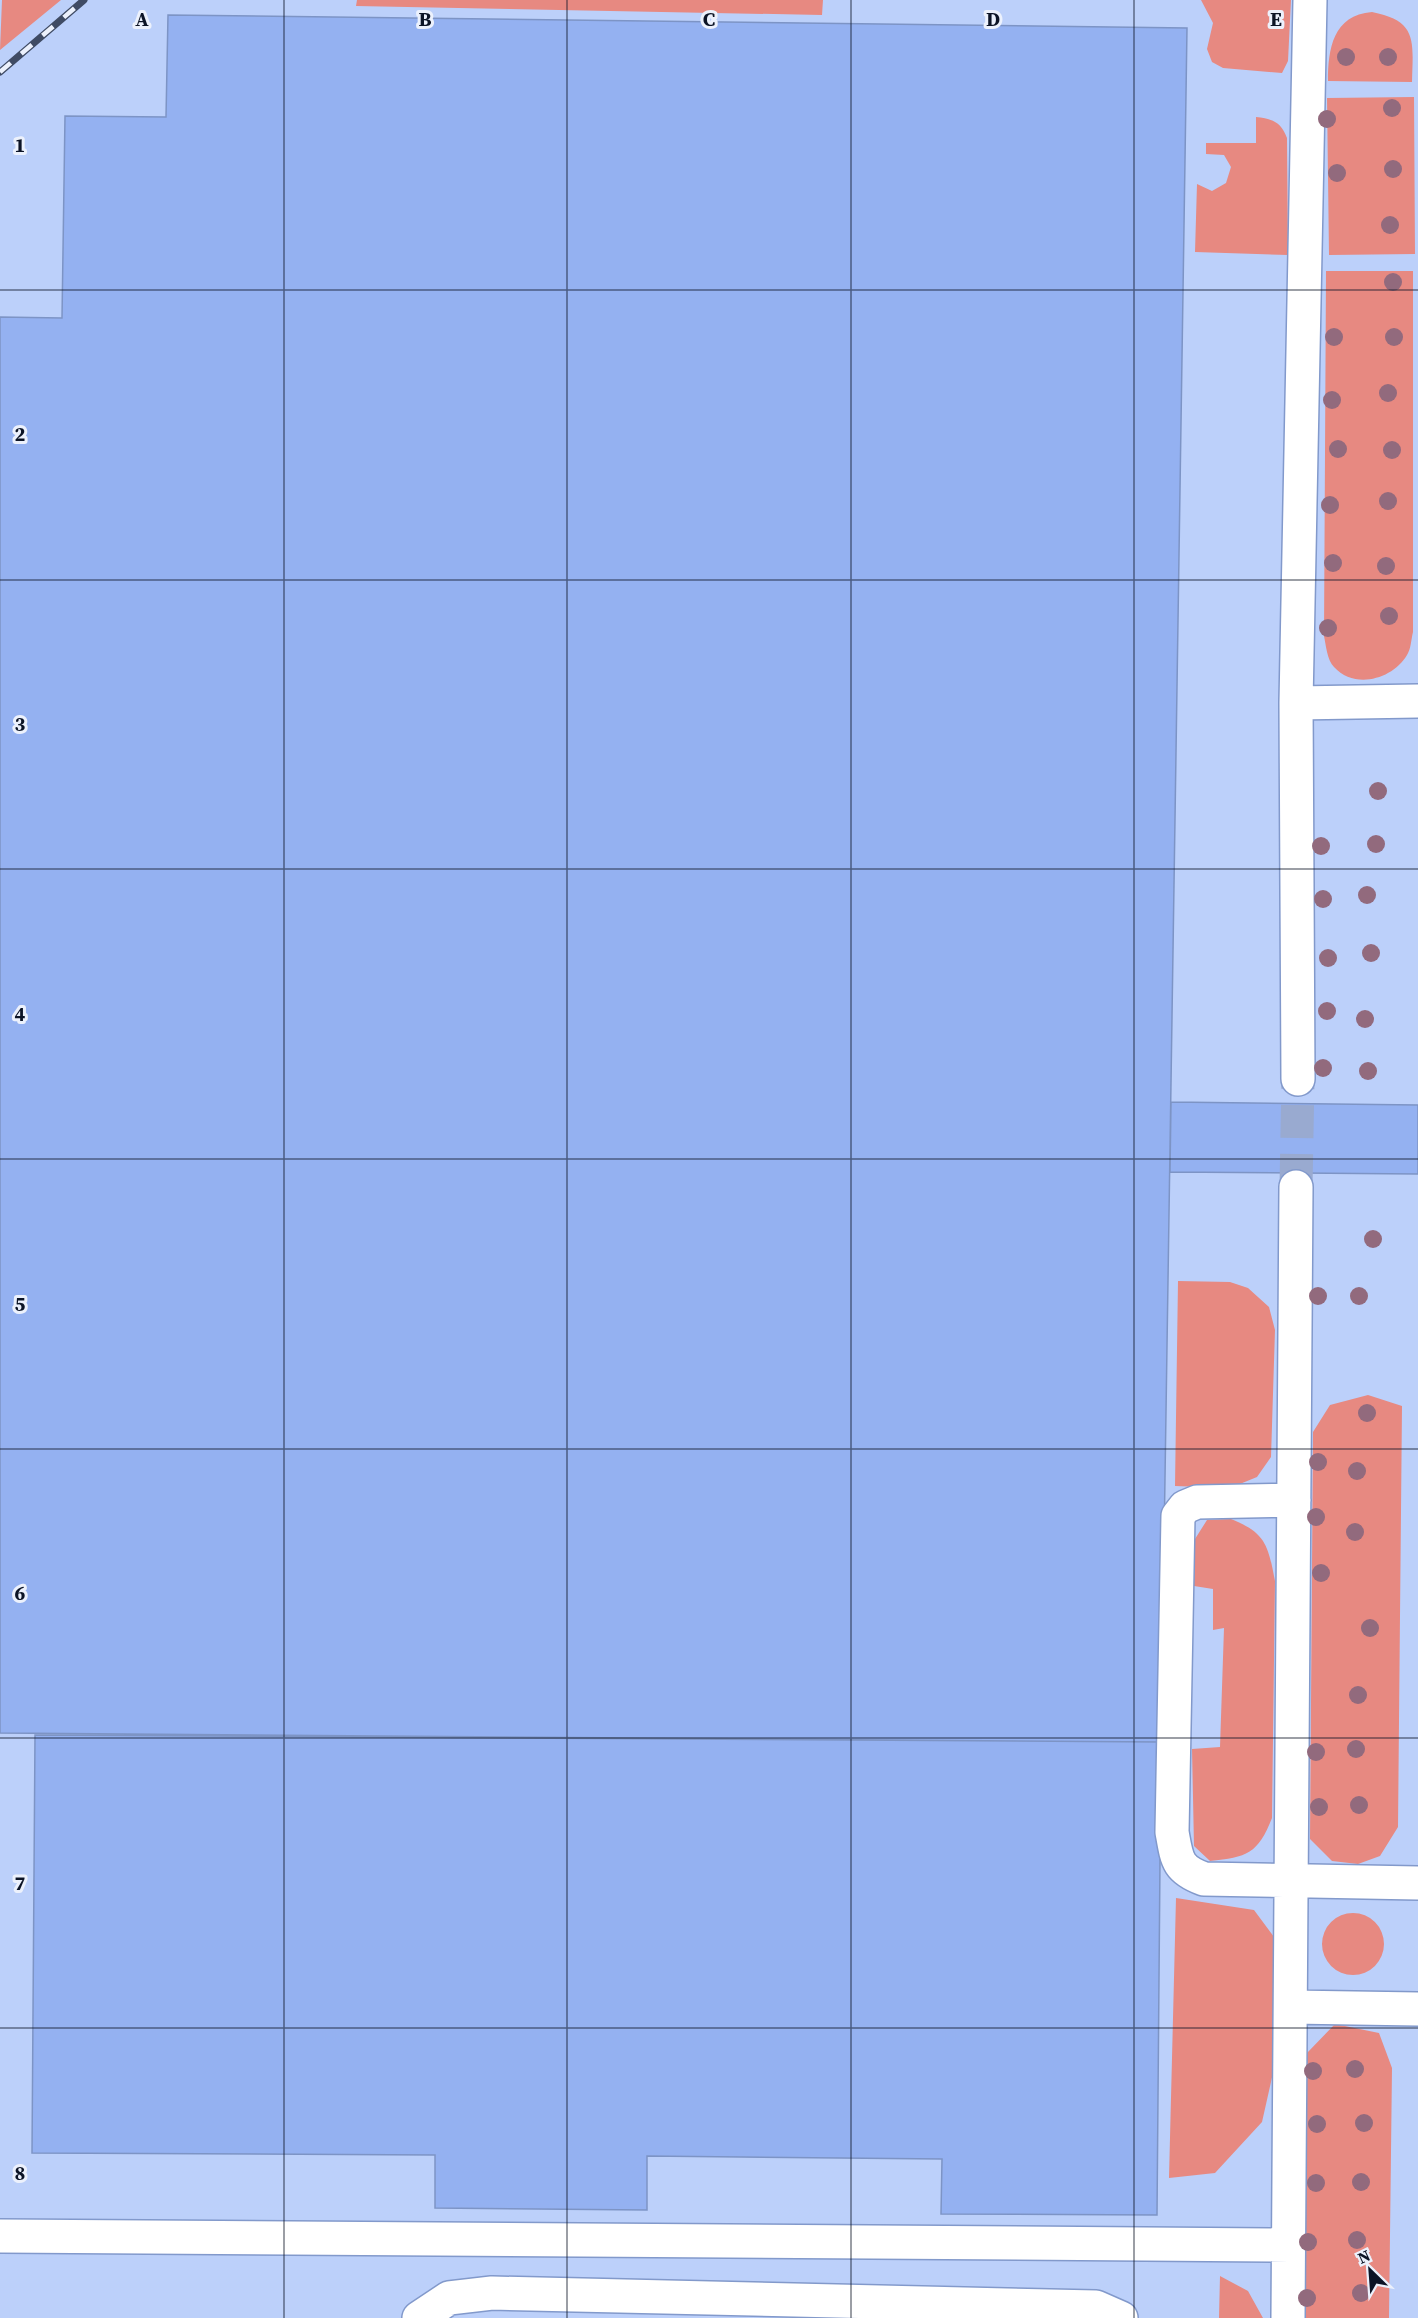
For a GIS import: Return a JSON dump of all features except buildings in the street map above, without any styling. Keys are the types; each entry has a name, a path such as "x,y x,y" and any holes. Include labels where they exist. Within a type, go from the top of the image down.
{"lane":[{"path":"1298,1079 1296,703 1310,0"},
{"path":"1296,703 1418,701"},
{"path":"1288,2318 1296,1187"},
{"path":"1294,1500 1197,1502 1185,1507 1178,1516 1172,1833 1176,1858 1186,1872 1204,1879 1418,1883"},
{"path":"1291,2007 1418,2009"},
{"path":"0,2236 1289,2245"},
{"path":"419,2318 448,2298 492,2293 745,2308 1096,2307 1121,2318"}],"shaded area":[{"path":"2,0 61,0 0,50"},
{"path":"357,0 823,0 822,15 356,6"},
{"path":"1201,0 1291,0 1288,61 1282,73 1223,68 1212,62 1207,49 1213,23"},
{"path":"1372,12 1398,21 1410,35 1413,55 1412,82 1328,81 1329,57 1335,36 1349,20"},
{"path":"1414,97 1415,254 1329,255 1327,98"},
{"path":"1256,117 1276,122 1287,138 1288,255 1195,252 1197,184 1212,191 1226,183 1231,167 1224,155 1206,154 1206,143 1256,143"},
{"path":"1326,271 1413,271 1413,632 1408,653 1401,663 1393,670 1373,679 1352,678 1334,667 1328,656 1324,636"},
{"path":"1178,1281 1230,1282 1248,1288 1269,1307 1275,1330 1271,1457 1257,1477 1230,1488 1175,1486"},
{"path":"1368,1395 1402,1406 1398,1827 1380,1856 1358,1864 1332,1861 1310,1839 1313,1432 1330,1405"},
{"path":"1231,1519 1252,1530 1264,1542 1275,1581 1272,1818 1262,1839 1250,1852 1233,1858 1210,1861 1194,1846 1192,1749 1220,1747 1224,1628 1213,1630 1213,1589 1194,1586 1195,1539 1207,1520"},
{"path":"1176,1898 1254,1910 1274,1937 1275,2064 1262,2122 1215,2173 1169,2178"},
{"path":"1353,1913 1365,1915 1375,1922 1382,1932 1384,1944 1382,1956 1375,1966 1365,1973 1353,1975 1341,1973 1331,1966 1324,1956 1322,1944 1324,1932 1331,1922 1341,1915"},
{"path":"1335,2024 1379,2033 1392,2068 1389,2318 1305,2318 1307,2053"},
{"path":"1220,2276 1248,2291 1263,2318 1219,2318"}],"tunnel":[{"path":"1296,1187 1298,1079"}],"railway":[{"path":"0,72 84,0"}]}
